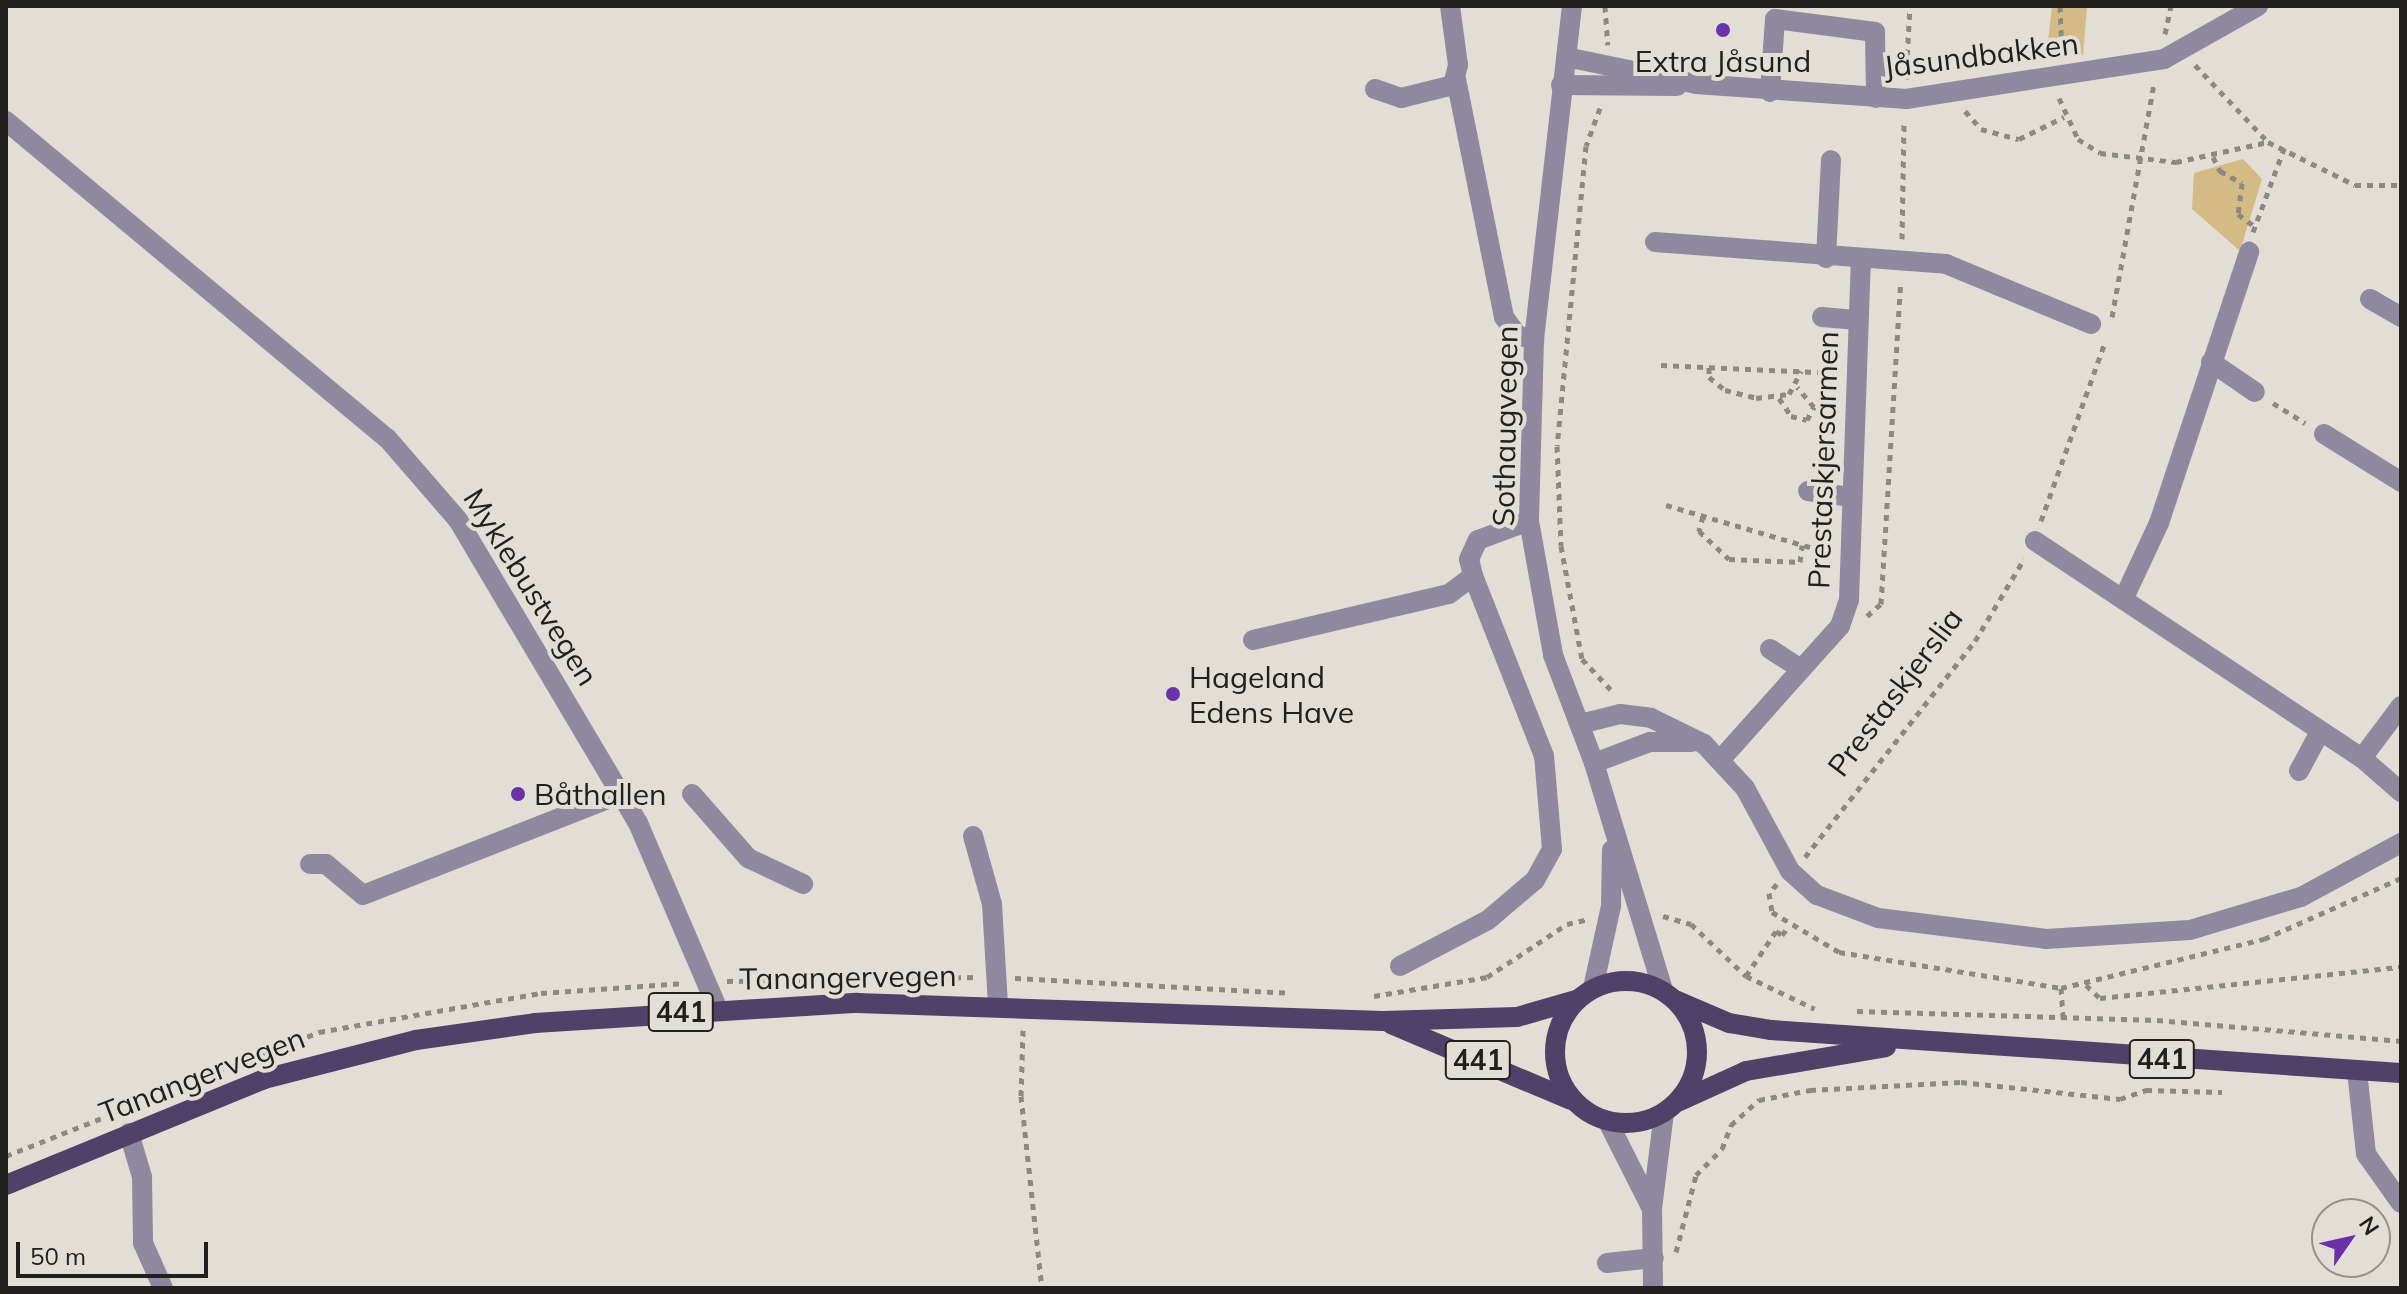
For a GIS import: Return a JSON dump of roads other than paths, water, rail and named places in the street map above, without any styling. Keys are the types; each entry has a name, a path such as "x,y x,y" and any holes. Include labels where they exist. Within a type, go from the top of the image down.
{"main road":[{"name":"441","path":"1922,1043 1791,1059 1670,1108 1608,1122 1573,1101 1560,1083 1555,1039 1576,1000 1593,988 1636,981 1743,1026 1922,1043 2401,1073"},
{"path":"1669,995 1696,1040 1697,1063 1670,1108"},
{"name":"Tanangervegen","path":"6,1185 264,1079 416,1040 718,1010 1024,1004 1383,1021 1517,1017 1576,1000"},
{"name":"Tanangervegen","path":"1383,1021 1573,1101"}],"street":[{"path":"1450,6 1456,79 1504,317 1517,335 1534,340"},
{"name":"Sothaugvegen","path":"1572,6 1534,340 1529,521 1553,655 1594,763 1613,838 1669,995"},
{"name":"Jåsundbakken","path":"1566,57 1696,84 1770,92 1906,99 2164,59 2258,6"},
{"path":"1770,92 1775,19 1875,32 1876,98"},
{"path":"1375,89 1411,97 1447,89 1456,79"},
{"name":"Jåsundbakken","path":"1561,85 1601,90 1696,84"},
{"name":"Myklebustvegen","path":"6,121 387,438 458,520 621,794 711,982 718,1010"},
{"path":"1826,258 1831,160"},
{"path":"1655,242 1861,262 1946,264 2091,324"},
{"path":"2124,598 2159,523 2249,252"},
{"name":"Prestaskjersarmen","path":"1722,758 1840,626 1849,600 1847,558 1861,262"},
{"path":"2370,299 2401,317"},
{"path":"1822,317 1858,320"},
{"path":"2211,362 2255,392"},
{"path":"2324,434 2401,482"},
{"path":"1808,491 1850,497"},
{"path":"1400,966 1488,920 1535,880 1552,849 1544,756 1469,559 1478,540 1529,521"},
{"path":"2035,541 2362,758 2401,792"},
{"path":"1253,640 1420,604 1473,576"},
{"path":"1770,649 1801,669"},
{"path":"2362,758 2401,706"},
{"path":"1580,724 1620,714 1651,718 1700,742 1722,758 1790,871 1817,895 1878,918 2046,939 2114,937 2245,915 2301,897 2401,843"},
{"path":"2299,771 2320,732"},
{"path":"1594,763 1650,742 1700,742"},
{"path":"310,864 326,864 363,895 621,794"},
{"path":"692,794 748,858 803,884"},
{"path":"973,836 992,904 998,1004"},
{"name":"Sothaugvegen","path":"1593,988 1611,906 1613,838"},
{"path":"2357,1071 2366,1154 2401,1203"},
{"path":"1653,1285 1652,1209 1670,1108"},
{"path":"1608,1122 1652,1209"},
{"path":"129,1133 142,1177 143,1243 163,1288"},
{"path":"1607,1263 1654,1258"}],"place":[{"name":"Extra Jåsund","path":"1723,30"},
{"name":"Hageland Edens Have","path":"1173,694"},
{"name":"Båthallen","path":"518,794"}]}
